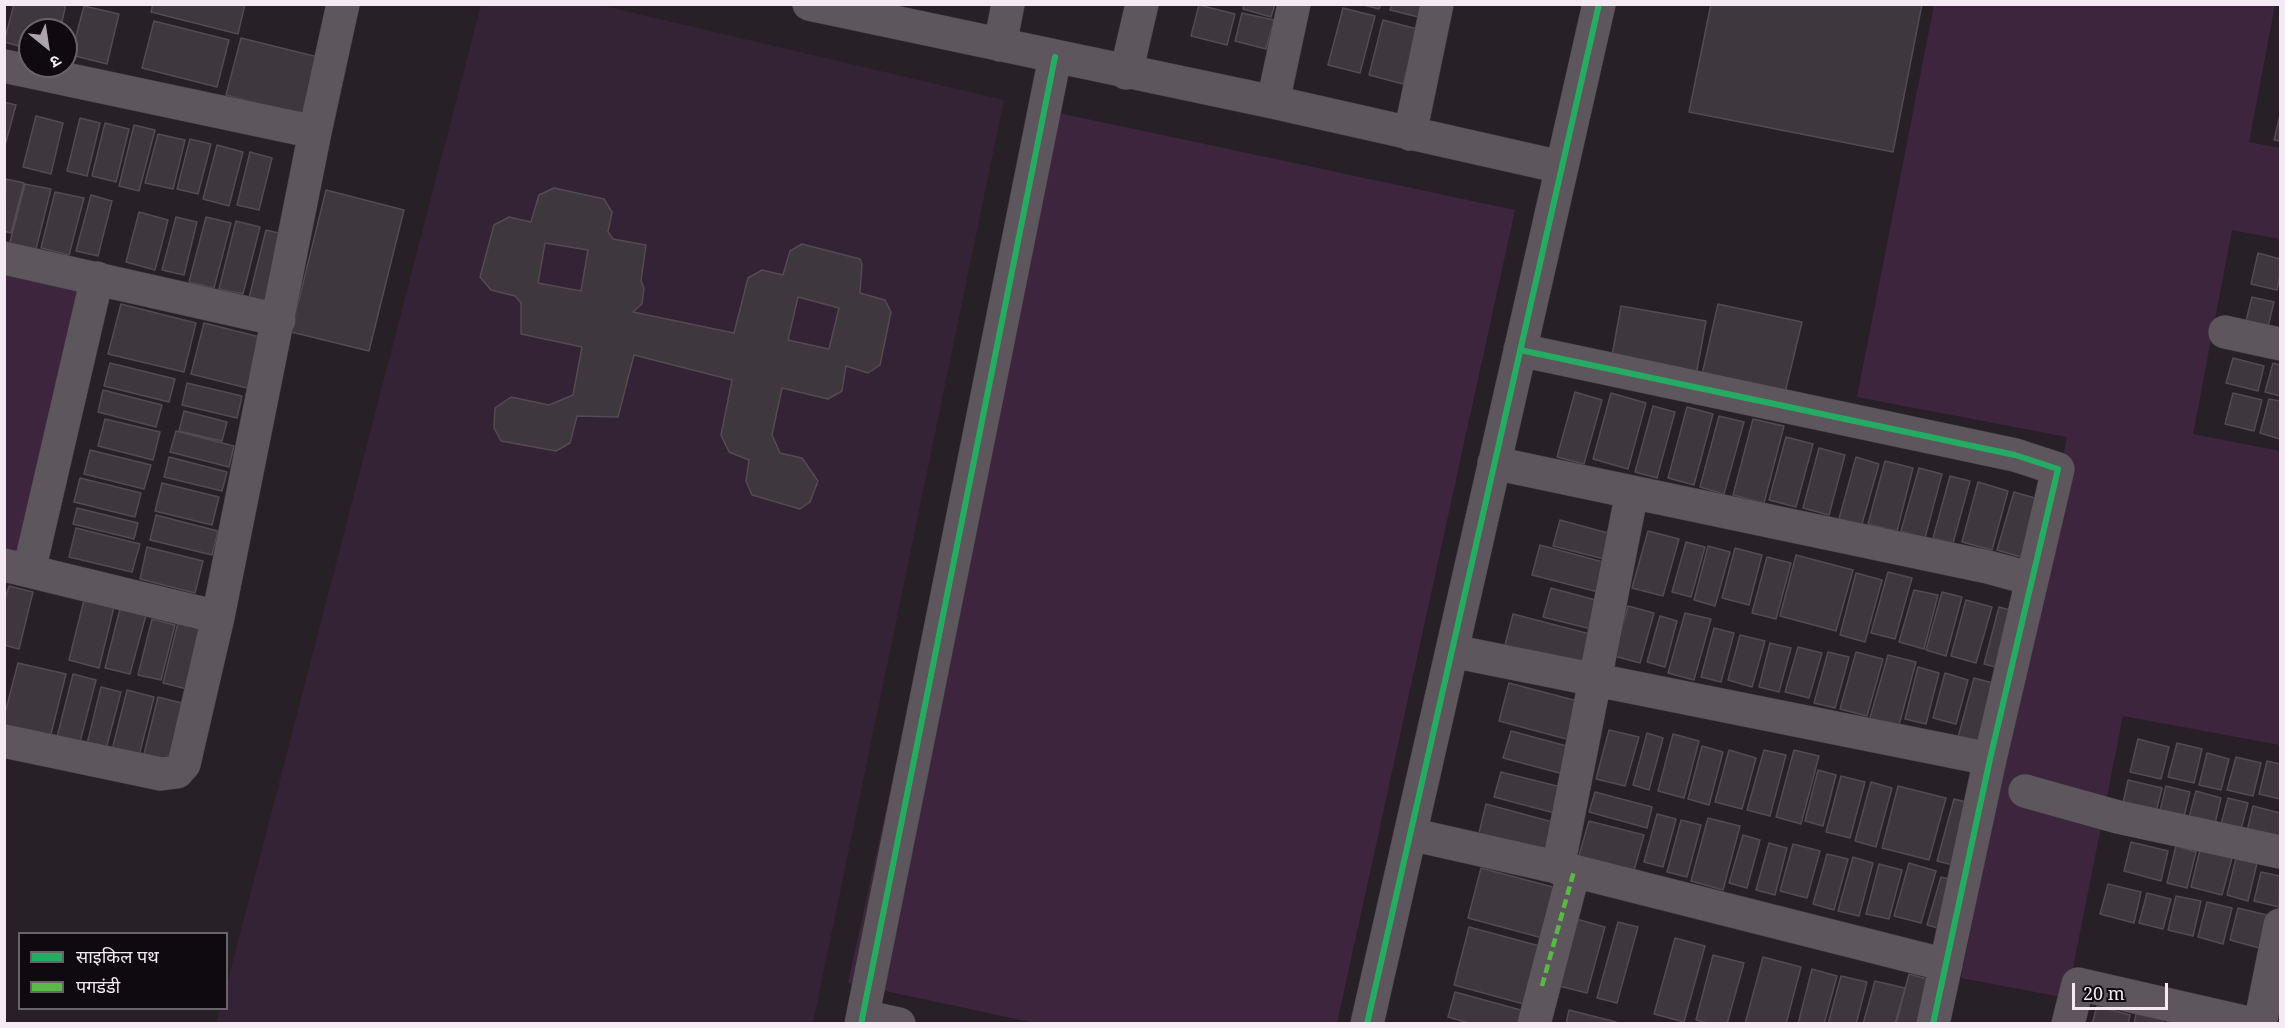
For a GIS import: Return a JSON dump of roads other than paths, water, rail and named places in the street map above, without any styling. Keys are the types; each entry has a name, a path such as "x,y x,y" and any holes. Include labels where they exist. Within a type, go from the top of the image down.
{"street":[{"path":"4,741 161,774 177,772 184,764 218,617 315,132 343,4"},
{"path":"809,4 1126,73 1272,102 1561,167"},
{"path":"1000,45 1008,4"},
{"path":"1126,73 1142,4"},
{"path":"1272,102 1294,4"},
{"path":"1410,134 1437,4"},
{"path":"1367,1023 1599,4"},
{"path":"899,1023 862,1020 1055,57"},
{"path":"4,66 315,132"},
{"path":"4,258 279,320"},
{"path":"97,278 17,568 218,617"},
{"path":"2225,332 2280,344"},
{"path":"1520,350 2015,455 2058,469 1990,759 1933,1023"},
{"path":"1494,463 1988,567 2032,579"},
{"path":"1534,1023 1566,870 1595,680 1632,492"},
{"path":"1452,651 1990,759"},
{"path":"2025,791 2118,817 2280,852"},
{"path":"1410,834 1566,870 1946,965"},
{"path":"2068,1023 2078,984 2265,1012 2280,925"}]}
